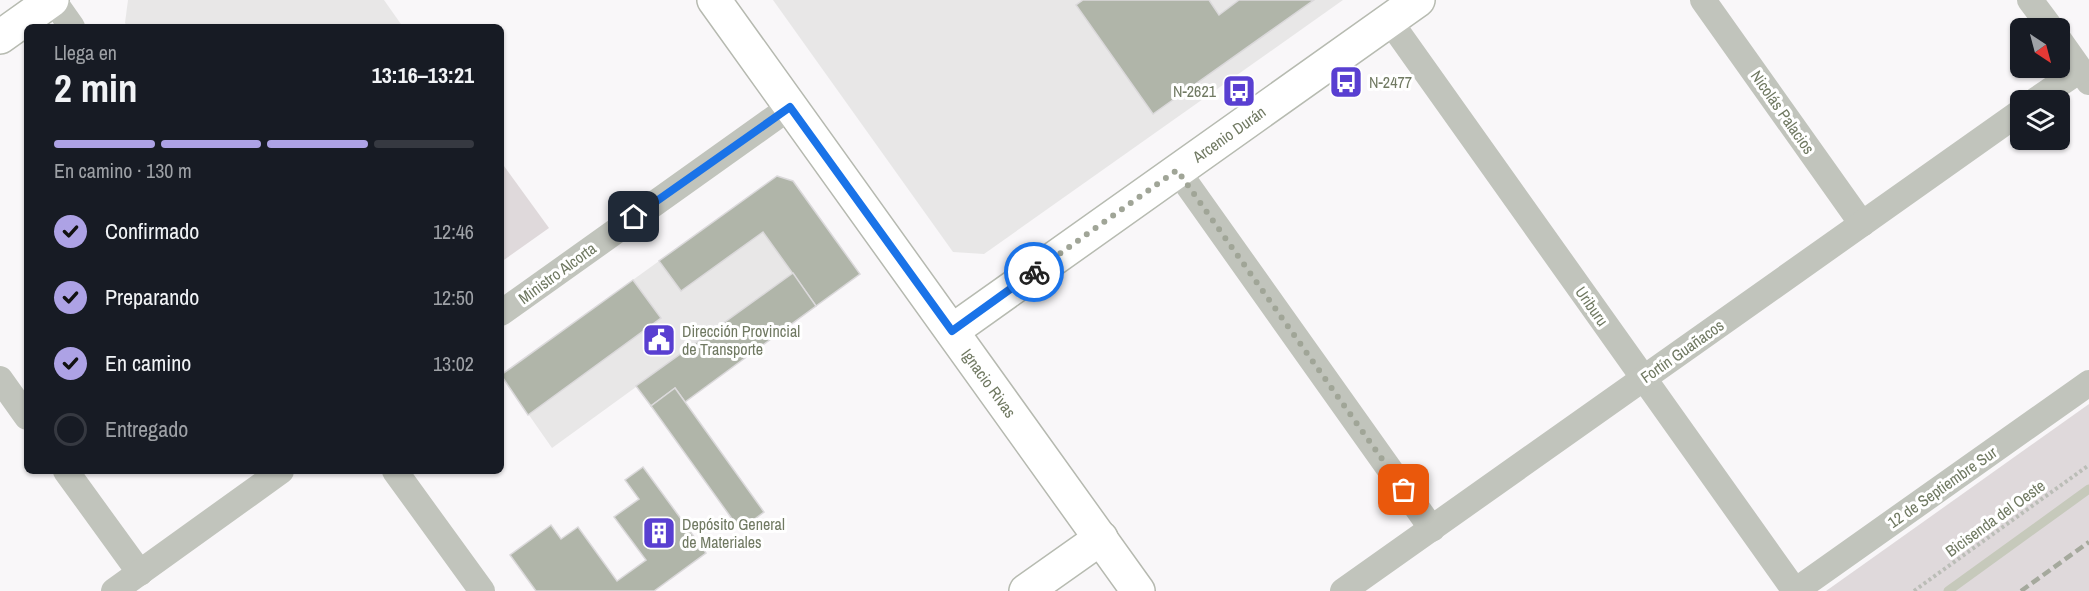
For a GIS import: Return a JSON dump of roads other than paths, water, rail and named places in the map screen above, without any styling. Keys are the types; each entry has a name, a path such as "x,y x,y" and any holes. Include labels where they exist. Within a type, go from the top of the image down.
{"main road":[{"path":"0,37 52,0"},
{"name":"Ignacio Rivas","path":"714,0 1138,591"},
{"name":"Arcenio Durán","path":"952,331 1418,0"},
{"path":"1026,591 1101,538"}],"street":[{"path":"52,0 70,24"},
{"name":"Nicolás Palacios","path":"1703,0 1862,224"},
{"path":"2030,0 2044,18"},
{"name":"Uriburu","path":"1389,20 1795,591"},
{"path":"2056,90 2084,76 2070,56"},
{"name":"Ministro Alcorta","path":"504,311 790,107"},
{"name":"Fortín Guañacos","path":"1343,591 2010,119"},
{"path":"1177,170 1432,529"},
{"path":"0,379 24,413"},
{"name":"12 de Septiembre Sur","path":"1795,591 2089,383"},
{"path":"68,474 140,573"},
{"path":"114,591 277,474"},
{"path":"397,474 482,591"}],"waterway":[{"path":"1948,591 2089,489"}],"railway":[{"path":"2021,591 2089,542"}],"place":[{"name":"N-2477","path":"1346,82"},
{"name":"N-2621","path":"1239,91"},
{"name":"Dirección Provincial de Transporte","path":"659,340"},
{"name":"Depósito General de Materiales","path":"659,533"}]}
